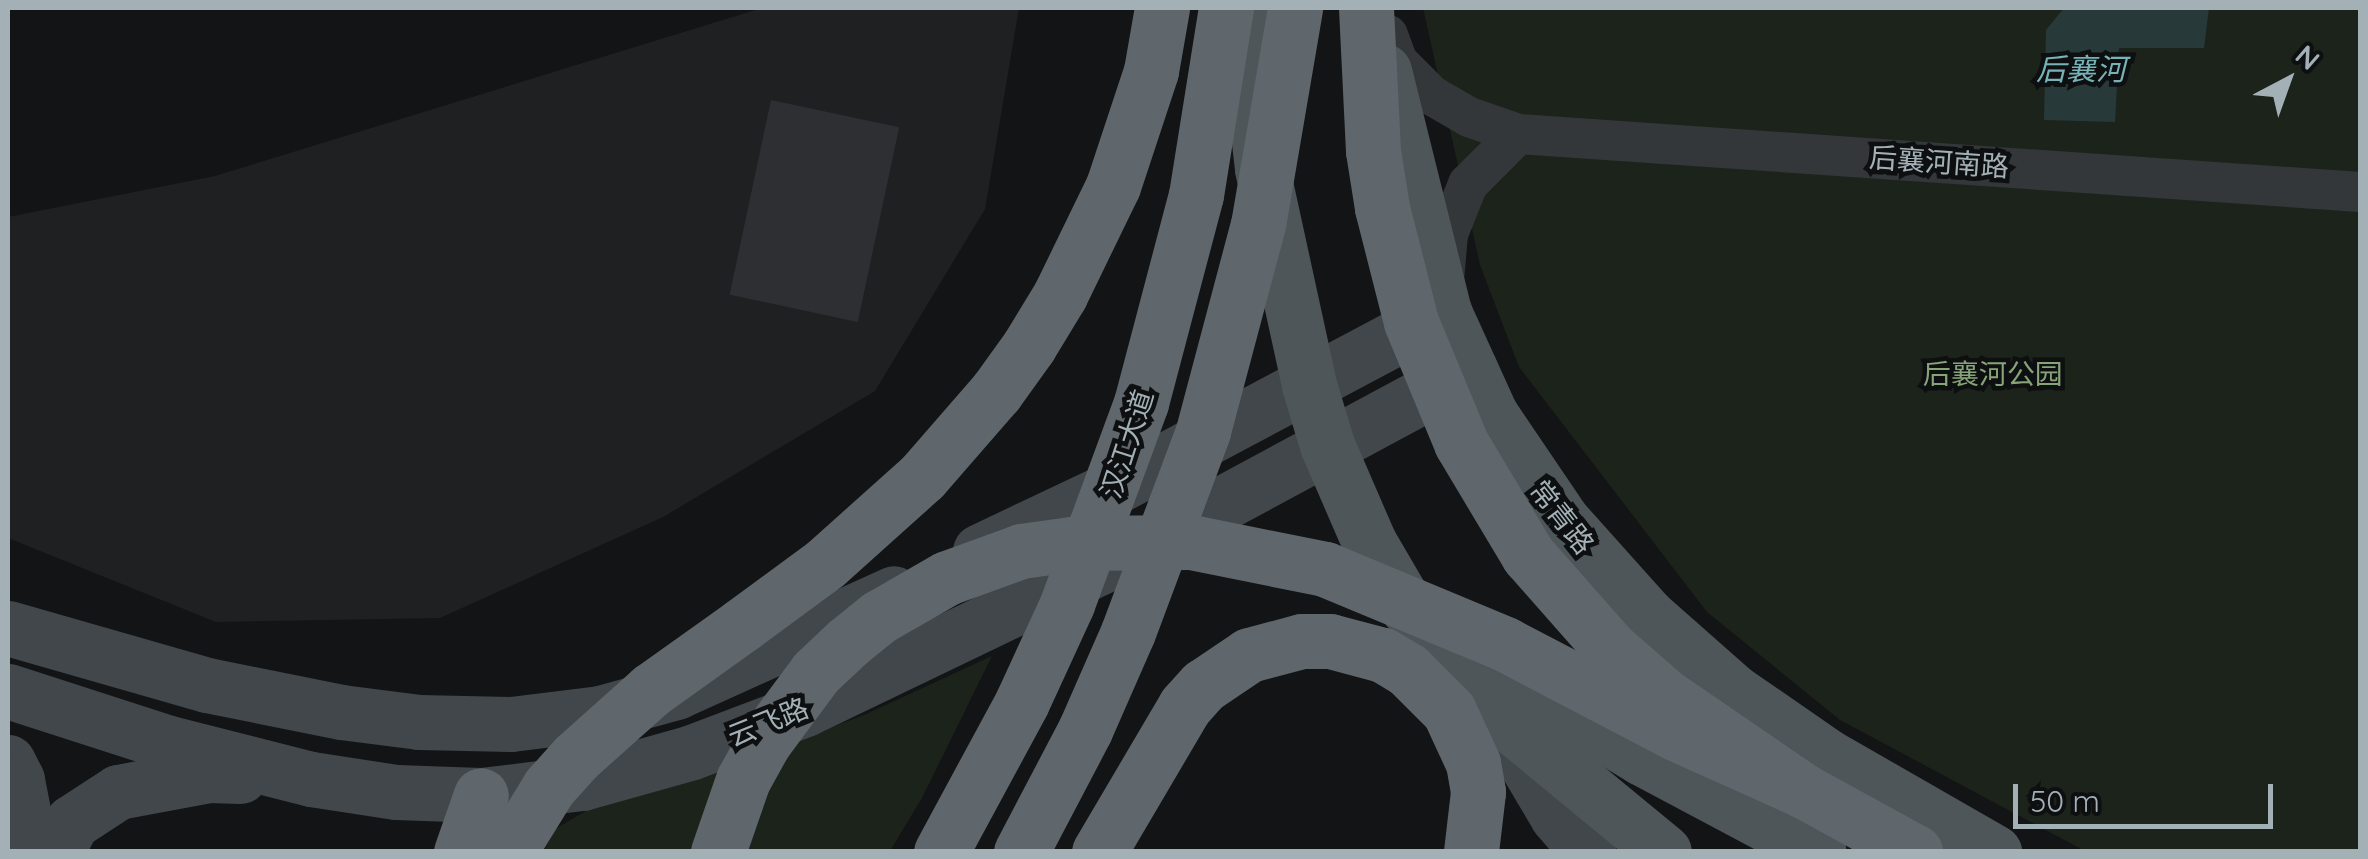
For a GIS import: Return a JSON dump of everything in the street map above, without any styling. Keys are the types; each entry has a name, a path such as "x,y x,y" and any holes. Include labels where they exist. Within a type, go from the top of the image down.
{"highway":[{"path":"509,852 549,787 608,726 826,563 922,476 996,392 1060,294 1113,186 1150,71 1162,8"},
{"name":"汉江大道","path":"942,852 1022,702 1067,604 1142,403 1196,196 1226,8"},
{"path":"1021,852 1085,730 1128,632 1202,431 1258,224 1295,8"},
{"path":"1372,8 1373,151 1395,266 1434,383 1493,500 1528,555 1610,648 1665,696 1804,791"},
{"path":"718,852 743,780 764,742 816,672 895,606 947,578 1021,551 1078,543 1191,542 1325,569 1505,644 1675,733 1804,791 1915,852"},
{"path":"1100,852 1148,765 1203,686 1248,655 1302,641 1330,641 1383,655 1408,670 1450,711 1476,777 1478,820 1472,852"},
{"path":"461,852 482,795"}],"main road":[{"path":"1244,8 1262,169 1308,386 1327,445 1369,542 1407,607 1498,715 1664,852"},
{"name":"常青路","path":"1372,8 1404,160 1444,312 1491,415 1562,520 1603,569 1688,654 1827,756 1994,852"},
{"path":"1407,607 1545,701 1819,852"}],"street":[{"name":"后襄河南路","path":"1372,8 1398,62 1430,95 1469,118 1518,134 2360,192"},
{"path":"8,628 207,685 341,712 419,722 512,724 600,713 676,692 1107,490 1444,312 1444,264 1456,209 1484,163 1518,134"},
{"name":"云飞路","path":"8,691 169,743 311,779 396,792 482,795 582,783 692,752 805,709 1134,551 1470,370"},
{"path":"1498,715 1557,816 1588,852"},
{"path":"8,762 18,780 30,852"},
{"path":"56,852 72,822 118,792 209,775 311,779"}],"shaded area":[{"path":"762,8 1019,8 985,209 875,391 663,517 440,618 216,622 8,538 8,217 215,176"}],"green space":[{"name":"后襄河公园","path":"1423,8 2360,8 2360,851 2085,851 1840,720 1707,612 1519,367 1480,265"},
{"path":"992,656 922,798 890,851 544,852 555,829 608,798 689,780 864,715"}],"water":[{"name":"后襄河","path":"2064,8 2209,8 2204,48 2119,48 2115,122 2044,120 2046,30"}],"building":[{"path":"771,100 899,127 858,322 730,295"}]}
